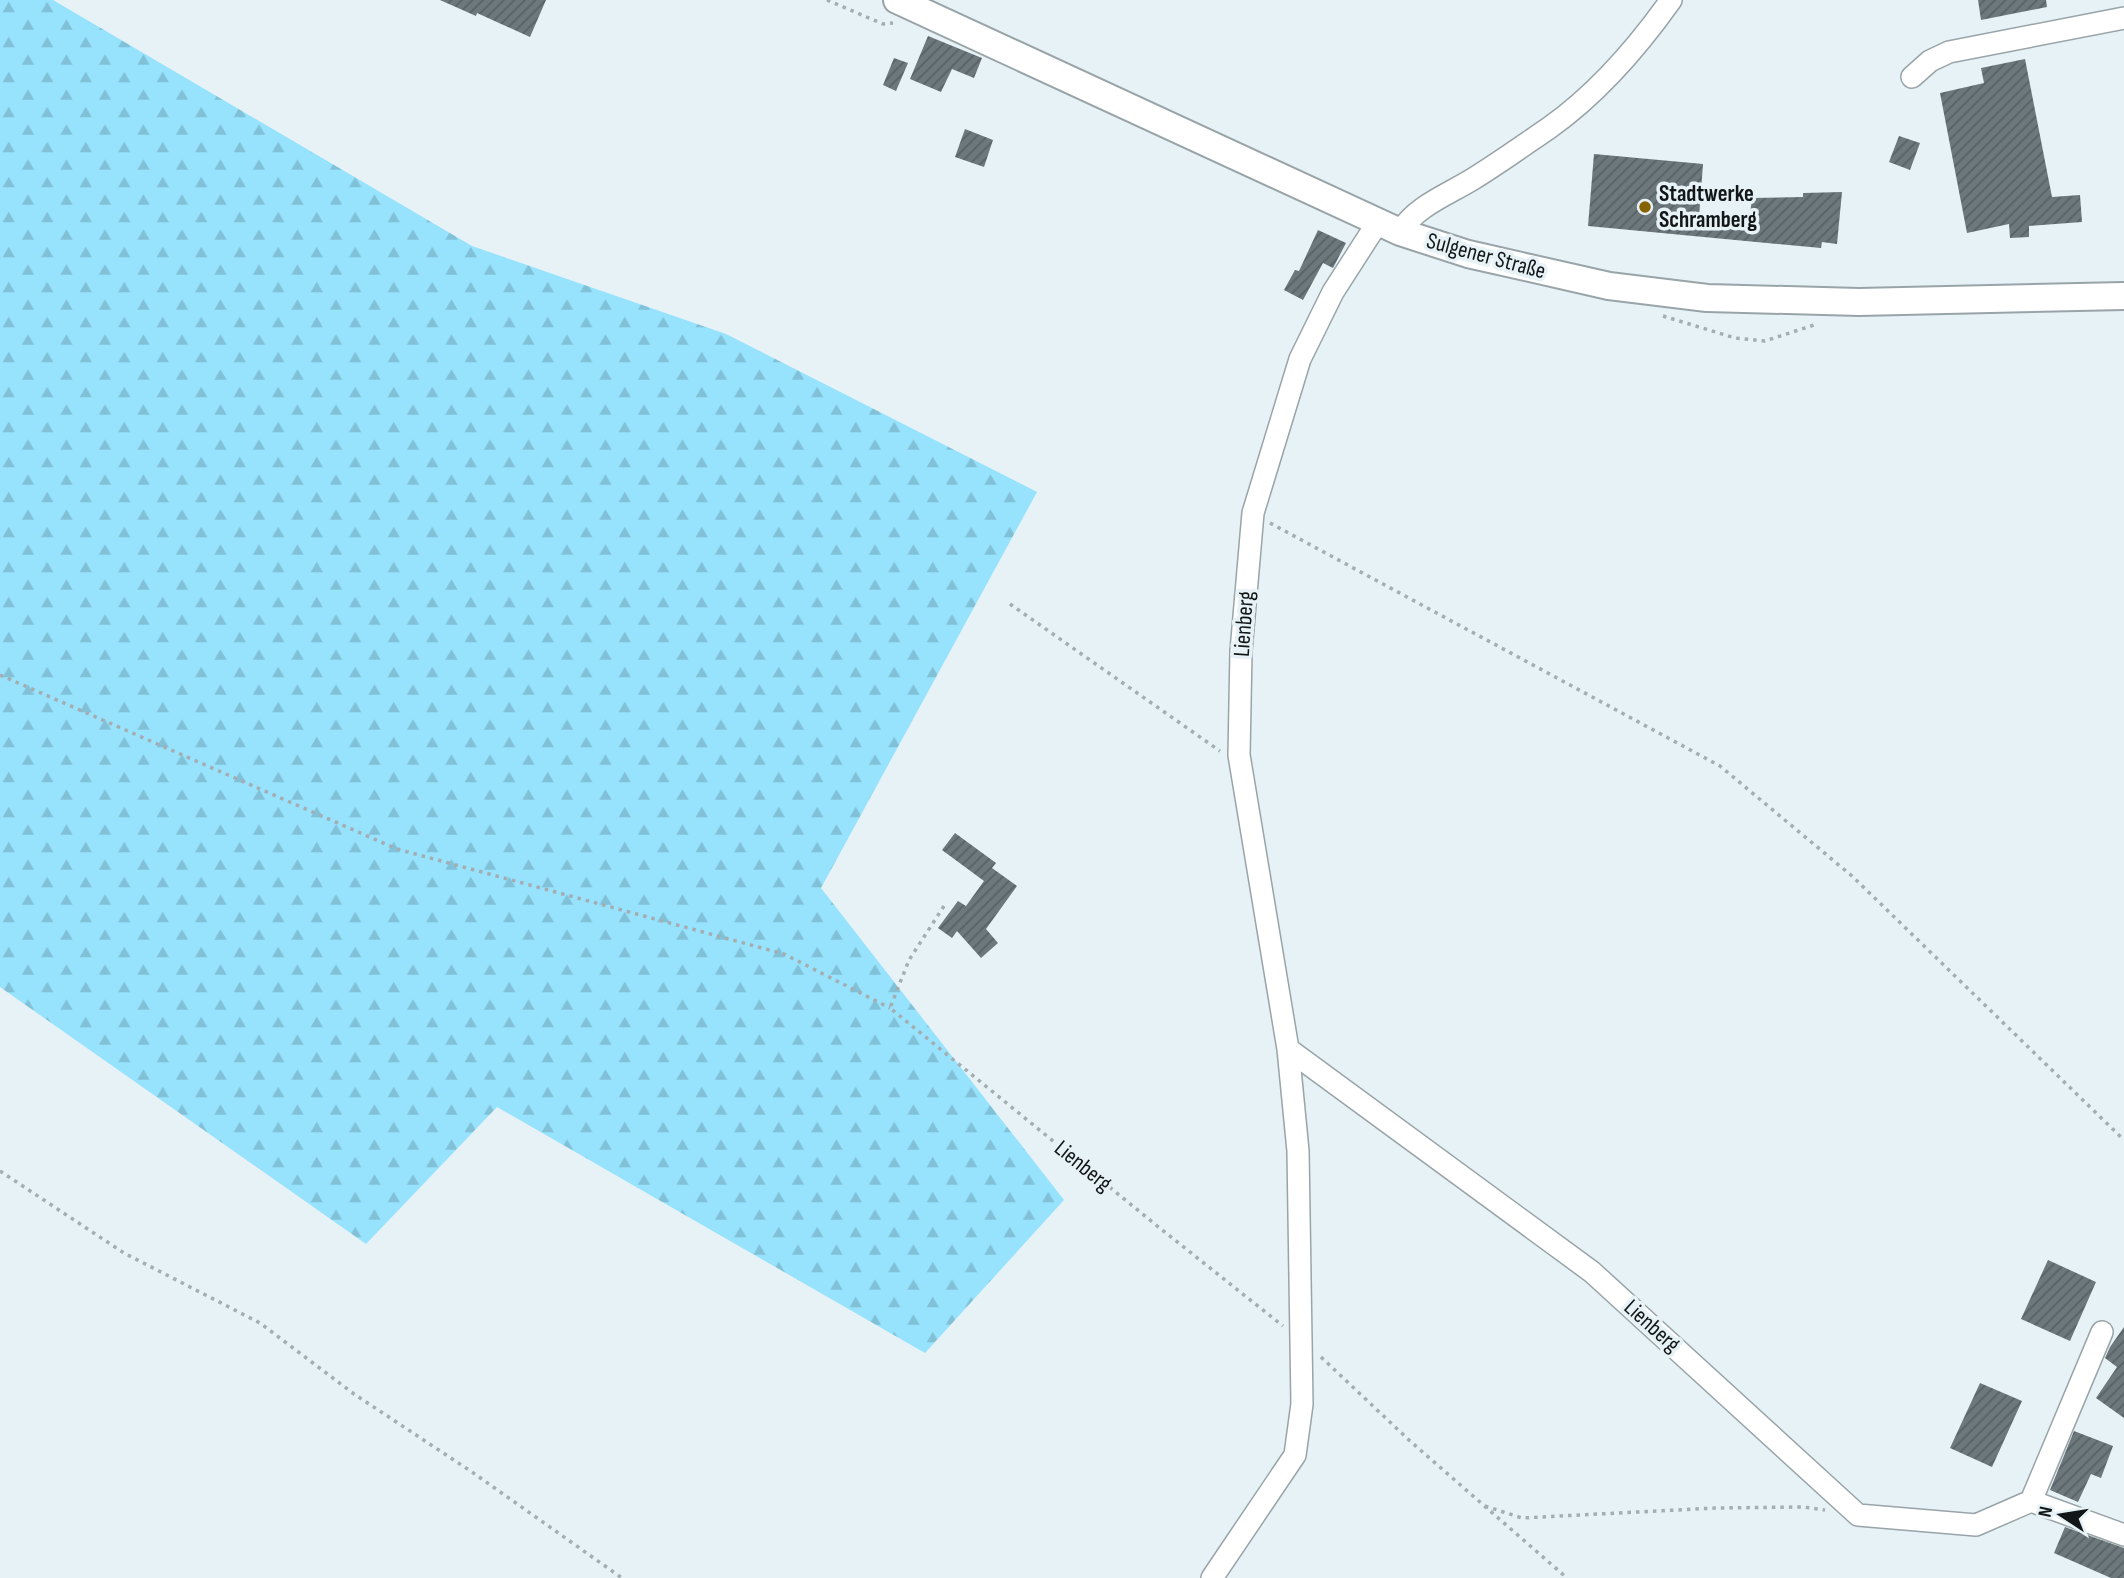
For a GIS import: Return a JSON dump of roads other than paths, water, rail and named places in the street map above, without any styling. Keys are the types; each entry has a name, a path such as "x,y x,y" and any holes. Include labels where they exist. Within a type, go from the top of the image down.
{"street":[{"name":"Sulgener Straße","path":"897,0 1389,227 1468,254 1609,286 1707,298 1859,302 2124,296"},
{"name":"Lienberg","path":"1212,1578 1295,1455 1302,1404 1298,1151 1288,1049 1239,755 1241,652 1253,513 1300,359 1333,292 1389,227 1408,220 1424,207 1508,156 1587,96 1645,37 1671,0"},
{"path":"1912,77 1930,61 1949,52 2124,18"},
{"name":"Lienberg","path":"1288,1049 1592,1272 1858,1515 1976,1525 2031,1501"},
{"path":"2102,1332 2031,1501 2124,1535"}],"place":[{"name":"Stadtwerke Schramberg","path":"1645,207"}]}
